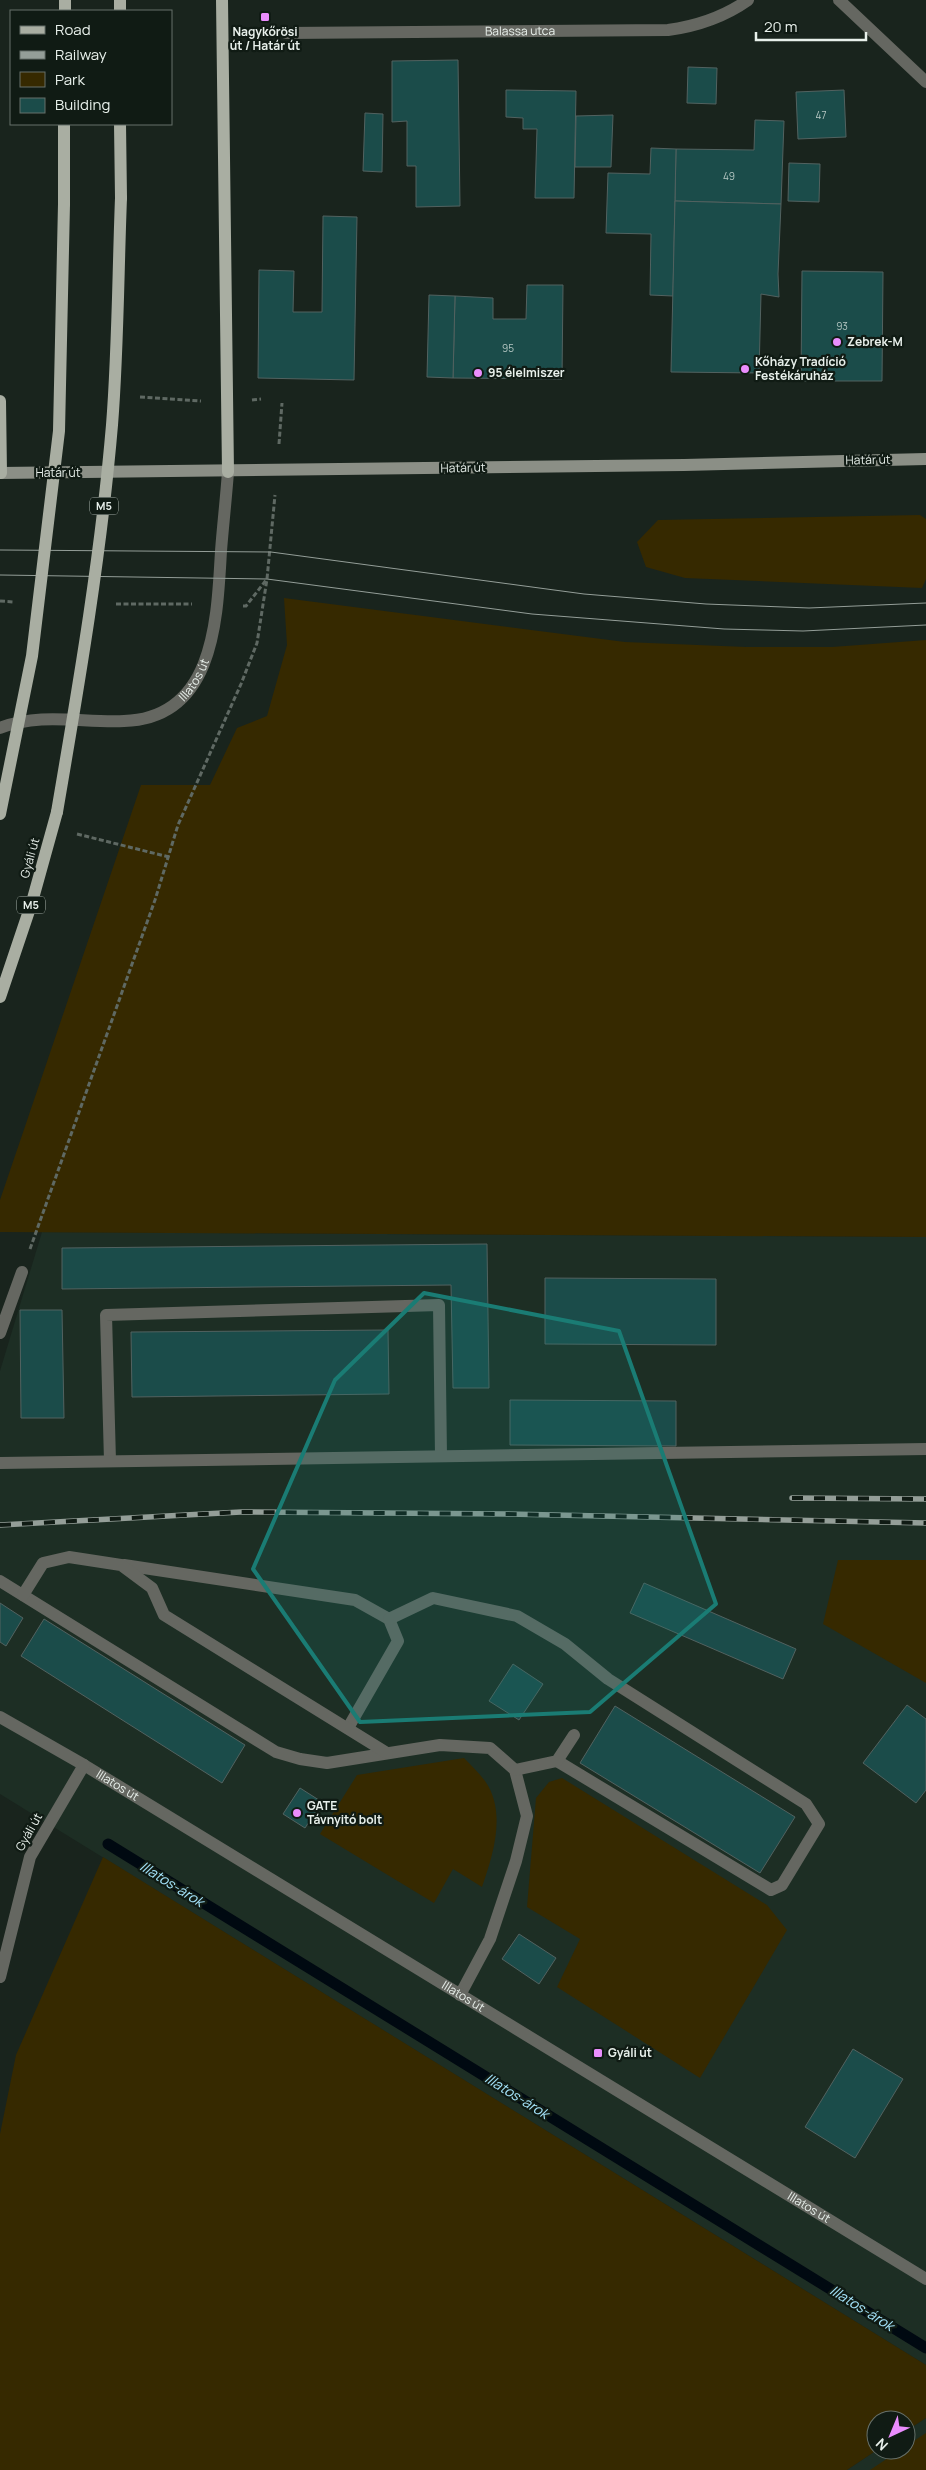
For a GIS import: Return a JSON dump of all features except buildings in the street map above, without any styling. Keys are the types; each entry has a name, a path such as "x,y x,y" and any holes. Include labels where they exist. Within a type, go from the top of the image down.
{"main road":[{"path":"222,0 228,472"},
{"path":"0,814 32,656 59,431 64,125"},
{"name":"Gyáli út","path":"0,997 32,902 57,812 93,595 105,495 116,364 120,125"},
{"path":"0,401 0,474"},
{"name":"Határ út","path":"0,474 228,472 926,459"}],"street":[{"name":"Balassa utca","path":"286,33 668,30 690,27 717,18 748,0"},
{"path":"839,0 926,82"},
{"name":"Illatos út","path":"0,728 38,718 124,721 143,719 173,705 192,688 206,662 217,603 228,472"},
{"path":"0,1333 22,1272"},
{"path":"110,1461 106,1315 439,1305 441,1456"},
{"path":"0,1463 926,1449"},
{"path":"23,1595 43,1563 69,1557 355,1600 389,1619 398,1641 348,1728"},
{"path":"121,1565 152,1588 164,1615 387,1753"},
{"path":"0,1581 276,1752 300,1760 327,1763 440,1744 490,1748 514,1770 527,1816 516,1861 490,1939 460,1995"},
{"path":"389,1619 433,1598 517,1616 565,1644 608,1679 806,1804 819,1824 782,1885 771,1890 557,1761 514,1770"},
{"name":"Illatos út","path":"0,1717 84,1766 926,2280"},
{"path":"557,1761 574,1735"},
{"name":"Gyáli út","path":"0,1978 30,1857 84,1766"}],"path":[{"path":"22,1272 169,857 178,825 241,684 257,643 267,579 282,403"},
{"path":"113,604 217,603 246,606 267,579"},
{"path":"0,601 19,602"},
{"path":"77,834 169,857"}],"highlighted area":[{"path":"424,1293 619,1331 716,1604 590,1712 360,1722 253,1569 335,1380"}],"shaded area":[{"path":"42,1232 926,1237 926,2365 0,1794 0,1371"},
{"path":"926,2418 926,2470 847,2470 866,2457 866,2460 916,2460 916,2424"}],"green space":[{"path":"920,515 926,519 926,579 922,588 685,578 646,567 637,542 658,520"},
{"path":"284,598 625,642 746,647 832,647 926,640 926,1237 0,1232 0,1200 141,785 210,785 237,728 267,716 287,645"},
{"path":"838,1560 926,1560 926,1683 823,1624"},
{"path":"464,1758 478,1772 492,1793 497,1820 494,1848 482,1887 453,1869 434,1903 320,1834 357,1775"},
{"path":"562,1778 767,1905 787,1930 700,2078 557,1987 580,1939 527,1907 536,1798 549,1782"},
{"path":"103,1857 926,2365 926,2418 916,2424 916,2410 866,2410 866,2457 847,2470 0,2470 0,2134 16,2055"},
{"path":"926,2433 926,2470 870,2470 885,2460 916,2460 916,2440"}],"waterway":[{"name":"Illatos-árok","path":"108,1844 926,2348"}],"tram line":[{"path":"0,550 271,552 584,594 706,604 809,608 926,603"},
{"path":"0,575 267,579 532,614 724,629 803,631 926,625"}],"railway":[{"path":"792,1498 926,1499"},
{"path":"0,1525 241,1512 508,1514 926,1523"}],"place":[{"name":"Nagykőrösi út / Határ út","path":"265,17"},
{"name":"Zebrek-M","path":"837,342"},
{"name":"Kőházy Tradíció Festékáruház","path":"745,369"},
{"name":"95 élelmiszer","path":"478,373"},
{"name":"GATE Távnyitó bolt","path":"297,1813"},
{"name":"Gyáli út","path":"598,2053"}]}
